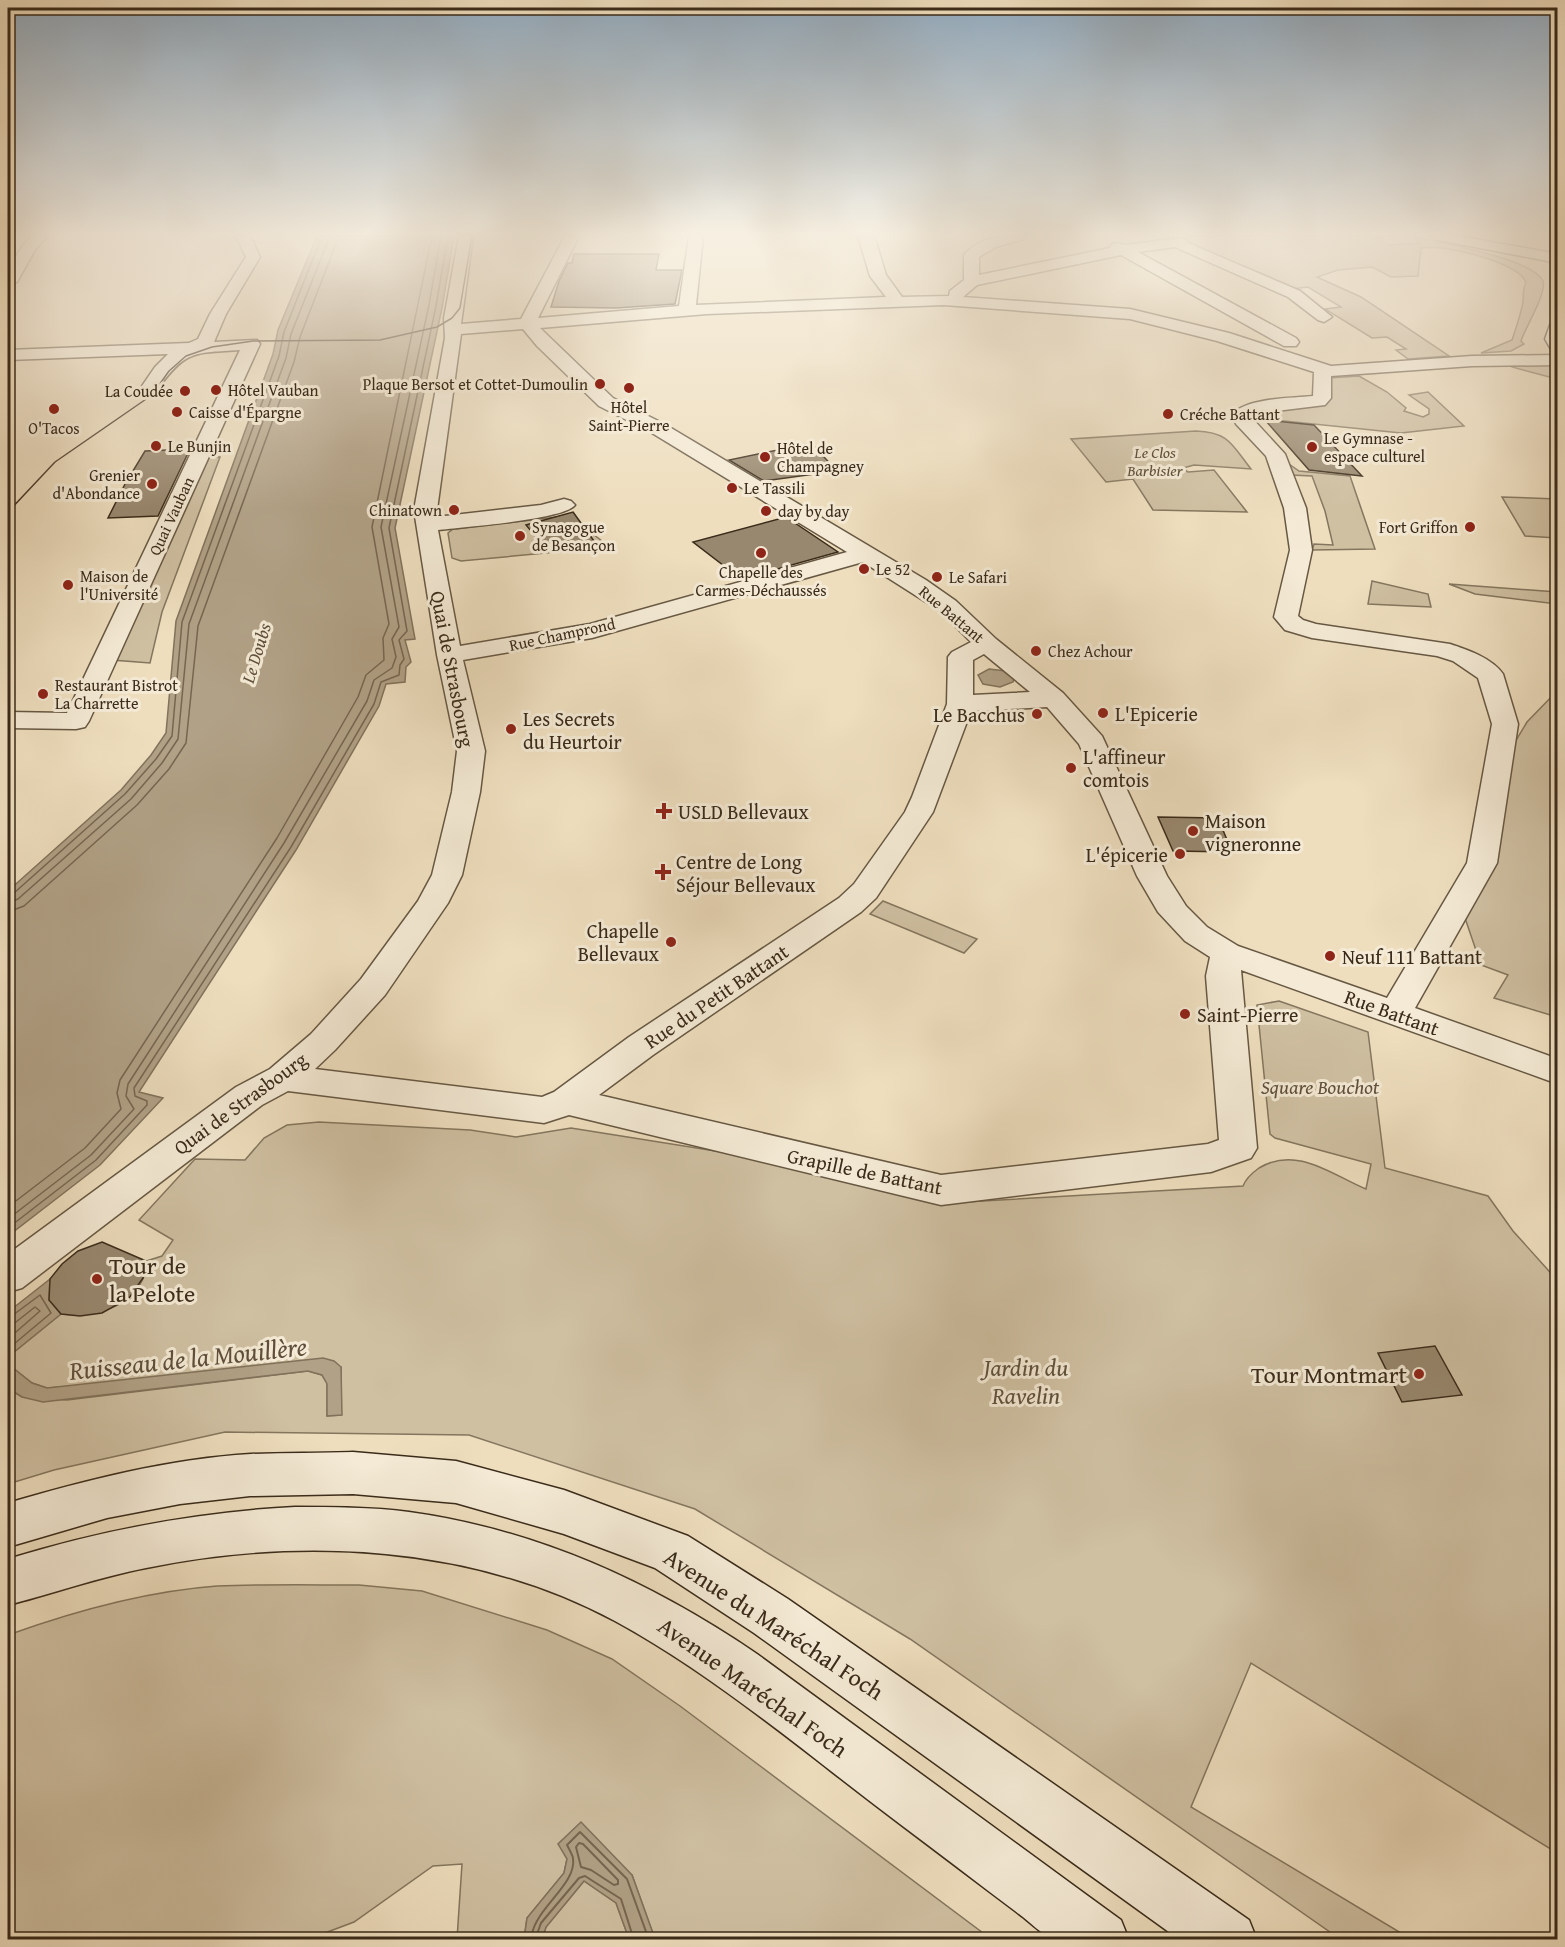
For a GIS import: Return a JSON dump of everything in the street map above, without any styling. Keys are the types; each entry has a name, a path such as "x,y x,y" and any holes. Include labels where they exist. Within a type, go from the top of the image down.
{"street":[{"path":"151,386 161,371 176,356 205,342 212,327"},
{"name":"Quai de Strasbourg","path":"8,1276 249,1096 283,1078 322,1042 373,987 432,903 447,875 465,792 471,751 449,655 425,510 453,327"},
{"path":"453,330 486,327"},
{"name":"Rue Battant","path":"530,327 606,402 659,429 948,606 987,644 1054,699 1092,742 1152,876 1174,912 1196,934 1227,953 1557,1072"},
{"path":"1182,327 1223,337 1330,371"},
{"path":"1262,327 1316,356 1352,369"},
{"path":"1473,361 1557,349 1554,339 1557,327"},
{"name":"Quai Vauban","path":"8,720 76,721 251,344 196,348"},
{"path":"8,355 196,348"},
{"path":"1395,1014 1482,863 1505,724 1490,674 1462,656 1441,649 1312,631 1294,625 1286,617 1301,550 1295,508 1275,454 1241,415 1256,408 1318,401 1322,398 1322,373 1330,371 1473,361 1557,360"},
{"path":"426,525 543,511 564,505"},
{"name":"Rue Champrond","path":"449,655 600,639 670,618 675,606 865,554"},
{"name":"Rue du Petit Battant","path":"283,1078 544,1110 567,1101 641,1046 850,904 865,891 923,804 960,704 961,657 987,644"},
{"path":"960,704 1054,699"},
{"name":"Grapille de Battant","path":"567,1101 941,1190 1211,1158 1238,1148 1223,976 1227,953"},
{"name":"Avenue du Maréchal Foch","path":"8,1525 118,1495 180,1483 262,1475 353,1473 456,1482 564,1512 671,1552 741,1597 1228,1940"},
{"name":"Avenue Maréchal Foch","path":"8,1582 66,1562 144,1545 219,1534 307,1527 408,1534 465,1545 553,1570 631,1604 712,1652 1101,1940"}],"green space":[{"path":"1354,327 1406,327 1449,356 1408,359 1396,350 1406,349 1387,337 1372,338"},
{"path":"1516,327 1528,327 1521,341 1524,344 1511,351 1481,353 1512,340"},
{"path":"1549,364 1557,366 1557,379 1512,367 1512,365"},
{"path":"1359,376 1387,392 1406,408 1404,411 1423,417 1429,414 1429,409 1409,395 1428,392 1464,426 1401,433 1256,418 1251,415 1256,411 1325,402 1331,396 1328,378"},
{"name":"Le Clos Barbisier","path":"1196,431 1216,434 1229,441 1251,469 1194,465 1183,468 1188,472 1214,470 1247,512 1153,510 1133,479 1106,482 1071,439"},
{"path":"209,457 220,457 162,612 150,663 112,660"},
{"path":"1289,464 1299,471 1350,476 1375,549 1312,550 1314,544 1333,545 1325,511 1312,476 1291,475"},
{"path":"1502,497 1557,499 1557,538 1525,536"},
{"name":"Synagogue de Besançon","path":"557,517 575,537 594,535 610,547 461,561 452,558 448,533 453,529"},
{"path":"1372,581 1428,594 1431,607 1368,604"},
{"path":"1449,584 1557,592 1557,604 1475,594"},
{"path":"1557,691 1557,1017 1494,998 1508,975 1481,965 1465,918 1509,752 1527,722"},
{"path":"883,901 977,939 964,953 870,914"},
{"path":"1279,1001 1368,1032 1385,1168 1488,1196 1513,1231 1557,1280 1557,1853 1251,1663 1191,1807 1411,1939 1340,1939 910,1639 695,1509 469,1435 225,1432 54,1470 8,1484 8,1388 22,1397 67,1400 308,1371 322,1375 327,1383 327,1416 341,1415 341,1367 47,1388 32,1383 8,1364 8,1357 61,1314 85,1314 108,1309 128,1298 136,1290 143,1279 146,1261 162,1256 173,1240 139,1220 195,1159 245,1160 264,1138 287,1125 319,1122 470,1130 516,1137 571,1128 728,1153 947,1203 1243,1186 1249,1176 1259,1168 1273,1162 1287,1160 1314,1165 1366,1189 1371,1164 1275,1138 1270,1134 1257,1005"},
{"path":"252,1585 359,1585 422,1591 547,1630 612,1659 680,1706 991,1939 655,1939 632,1875 567,1859 564,1873 527,1918 524,1939 457,1939 462,1864 433,1866 354,1922 309,1939 8,1940 8,1635 58,1618 111,1604 191,1589"},
{"path":"584,1881 616,1903 629,1939 542,1940 546,1927"}],"water":[{"name":"Le Doubs","path":"279,327 438,327 395,528 415,639 405,640 411,662 406,667 405,682 386,684 379,706 296,850 139,1092 163,1098 100,1165 8,1236 8,891 121,790 151,755 166,733 176,621 273,354"},
{"path":"989,669 1006,671 1014,679 1013,682 1000,687 983,684 978,675"},
{"path":"50,1279 49,1300 61,1314 8,1357 8,1312"},
{"path":"323,1358 334,1361 341,1367 342,1415 327,1416 327,1384 322,1375 308,1371 43,1402 22,1397 8,1388 8,1364 32,1383 47,1388"},
{"path":"581,1822 632,1875 655,1939 629,1939 616,1903 584,1881 546,1927 542,1939 524,1939 527,1918 564,1873 567,1859 558,1844"}],"building":[{"name":"Le Gymnase - espace culturel","path":"1265,420 1314,425 1362,476 1309,470"},
{"path":"811,443 837,471 764,481 729,460"},
{"name":"Grenier d'Abondance","path":"190,449 158,516 108,518 145,451"},
{"path":"573,512 597,545 546,549 526,525"},
{"name":"Chapelle des Carmes-Déchaussés","path":"786,517 838,552 741,579 693,542"},
{"name":"Maison vigneronne","path":"1158,817 1218,818 1232,852 1173,851"},
{"name":"Tour de la Pelote","path":"102,1242 146,1261 143,1278 129,1298 102,1313 80,1316 61,1314 49,1300 50,1279 62,1264 78,1251"},
{"name":"Tour Montmart","path":"1435,1346 1462,1395 1402,1402 1378,1353"}],"tram line":[{"path":"8,512 55,462 152,395 169,371 186,356 212,347 253,341 380,340 437,327"}],"place":[{"name":"Plaque Bersot et Cottet-Dumoulin","path":"600,384"},
{"name":"Hôtel Saint-Pierre","path":"629,388"},
{"name":"Hôtel Vauban","path":"216,390"},
{"name":"La Coudée","path":"185,391"},
{"name":"O'Tacos","path":"54,409"},
{"name":"Caisse d'Épargne","path":"177,412"},
{"name":"Créche Battant","path":"1168,414"},
{"name":"Le Bunjin","path":"156,446"},
{"name":"Le Gymnase - espace culturel","path":"1312,447"},
{"name":"Hôtel de Champagney","path":"765,457"},
{"name":"Grenier d'Abondance","path":"152,484"},
{"name":"Le Tassili","path":"732,488"},
{"name":"Chinatown","path":"454,510"},
{"name":"day by day","path":"766,511"},
{"name":"Fort Griffon","path":"1470,527"},
{"name":"Synagogue de Besançon","path":"520,536"},
{"name":"Chapelle des Carmes-Déchaussés","path":"761,553"},
{"name":"Le 52","path":"864,569"},
{"name":"Le Safari","path":"937,577"},
{"name":"Maison de l'Université","path":"68,585"},
{"name":"Chez Achour","path":"1036,651"},
{"name":"Restaurant Bistrot La Charrette","path":"43,694"},
{"name":"L'Epicerie","path":"1103,713"},
{"name":"Le Bacchus","path":"1037,714"},
{"name":"Les Secrets du Heurtoir","path":"511,729"},
{"name":"L'affineur comtois","path":"1071,768"},
{"name":"USLD Bellevaux","path":"664,811"},
{"name":"Maison vigneronne","path":"1193,831"},
{"name":"L'épicerie","path":"1180,854"},
{"name":"Centre de Long Séjour Bellevaux","path":"663,872"},
{"name":"Chapelle Bellevaux","path":"671,942"},
{"name":"Neuf 111 Battant","path":"1330,956"},
{"name":"Saint-Pierre","path":"1185,1014"},
{"name":"Tour de la Pelote","path":"97,1279"},
{"name":"Tour Montmart","path":"1419,1374"}],"park label":[{"name":"Square Bouchot","path":"1320,1086"},
{"name":"Jardin du Ravelin","path":"1026,1381"}],"water label":[{"name":"Ruisseau de la Mouillère","path":"188,1358"}]}
